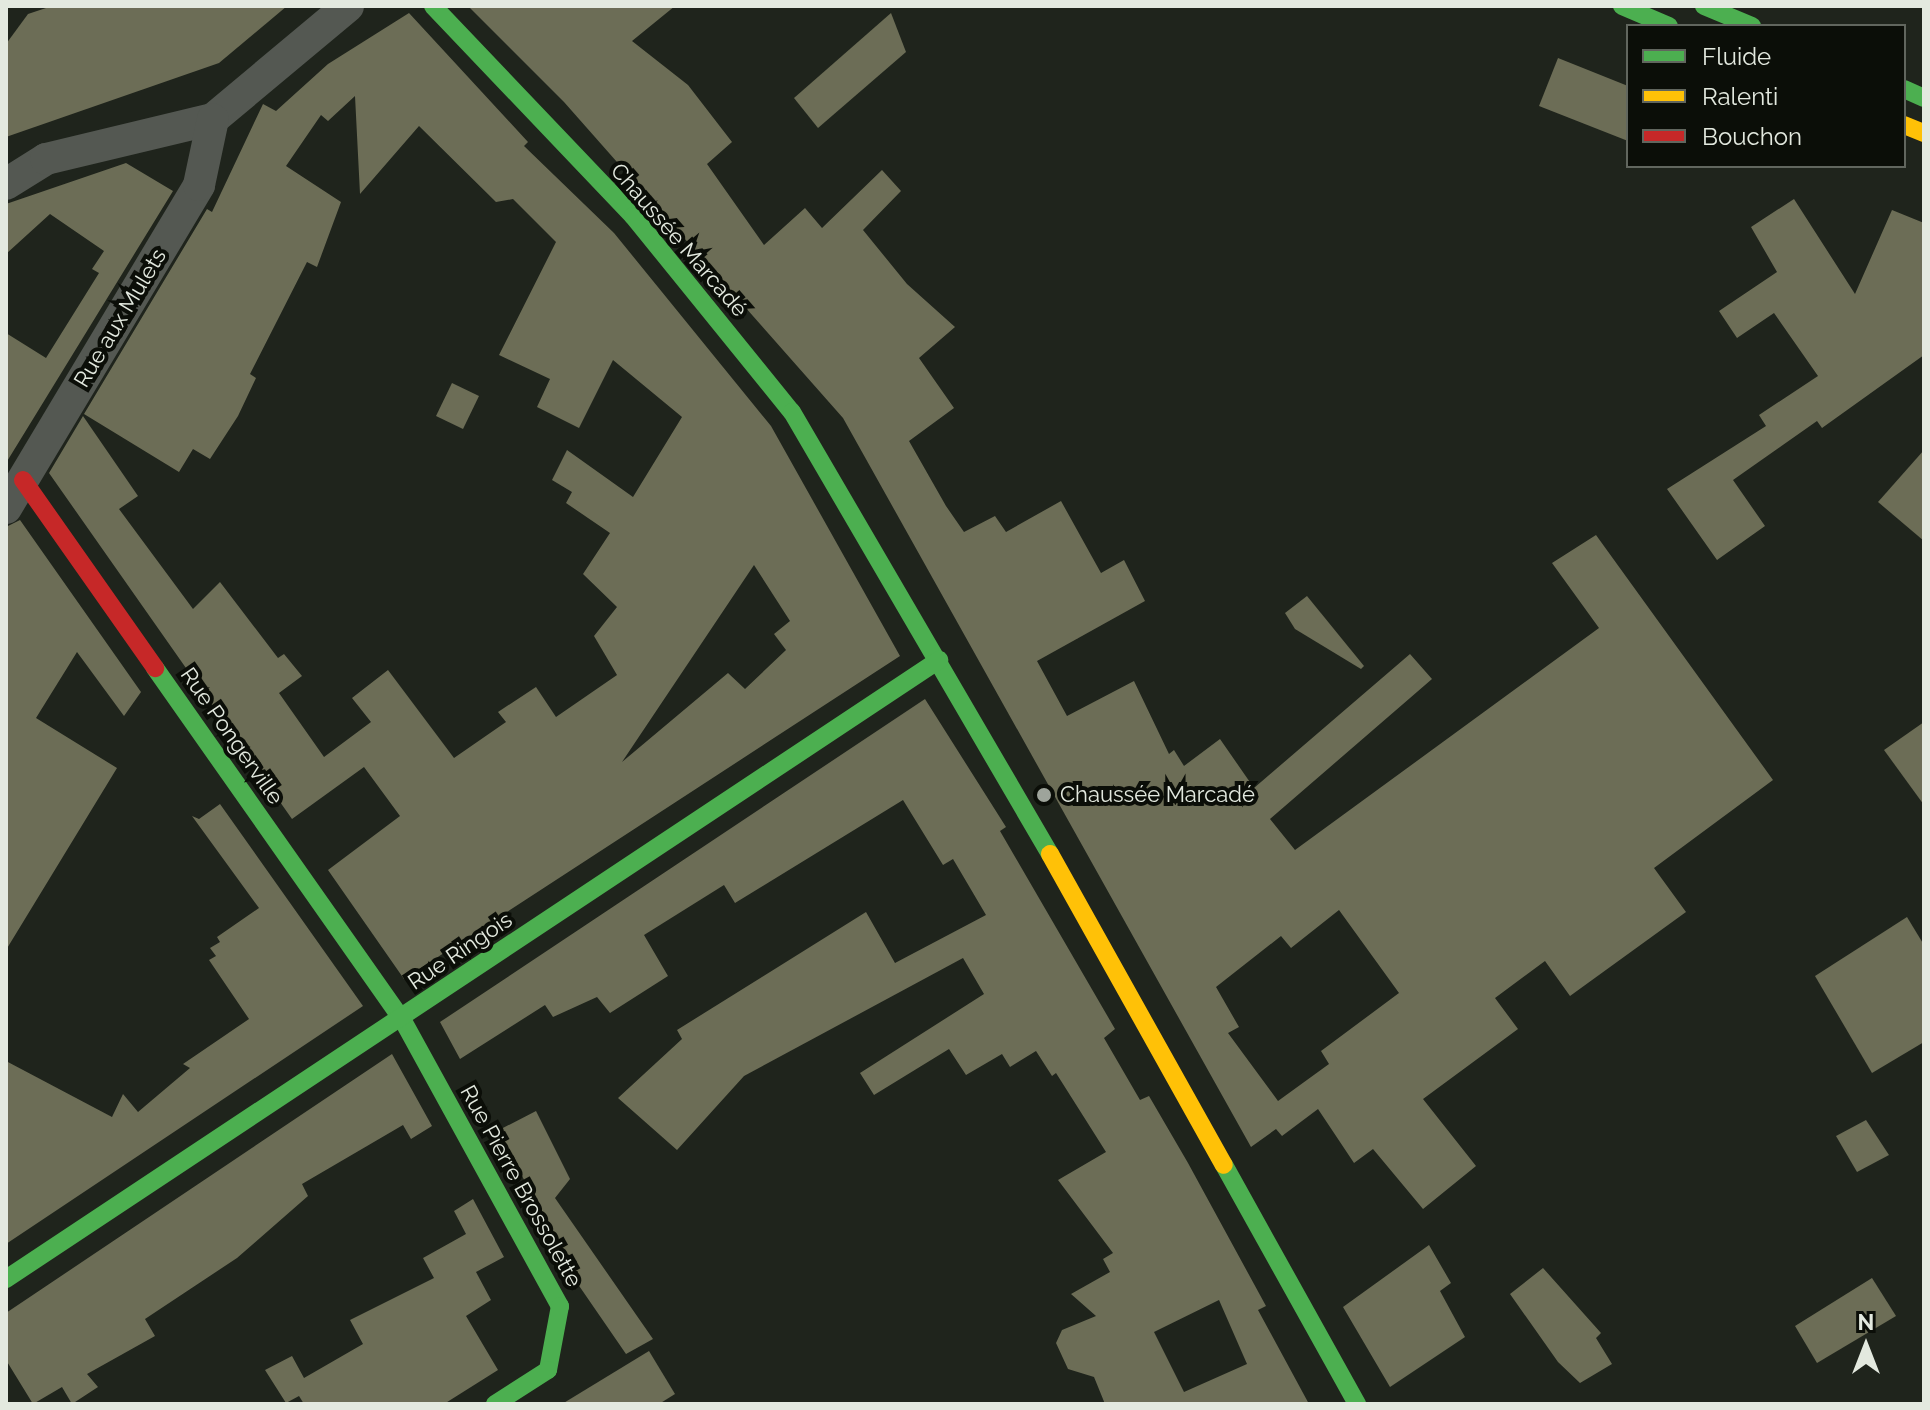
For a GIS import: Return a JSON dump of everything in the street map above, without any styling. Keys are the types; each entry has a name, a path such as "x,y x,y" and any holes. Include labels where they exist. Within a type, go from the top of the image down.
{"street":[{"path":"6,184 46,159 213,119 348,6"},
{"name":"Chaussée Marcadé","path":"433,6 633,216 792,412 939,660 1357,1404"},
{"path":"1622,6 1664,24"},
{"path":"1704,6 1747,24"},
{"name":"Rue aux Mulets","path":"6,508 199,185 213,119"},
{"name":"Rue Pongerville","path":"23,480 402,1019"},
{"name":"Rue Ringois","path":"6,1279 939,660"},
{"name":"Rue Pierre Brossolette","path":"402,1019 560,1306 548,1370 495,1404"}],"building":[{"path":"52,6 287,6 219,63 6,137 6,44 28,14"},
{"path":"468,6 675,6 632,41 688,85 732,142 707,164 764,245 805,208 822,228 882,170 901,191 863,230 907,284 955,327 919,358 954,408 909,441 946,506 964,532 995,516 1006,532 1061,501 1101,573 1124,560 1145,601 1037,661 1067,716 1134,681 1169,754 1174,750 1184,766 1220,739 1254,788 1410,654 1432,679 1270,819 1295,850 1599,628 1552,563 1596,535 1773,780 1654,868 1686,912 1570,996 1545,961 1495,998 1518,1029 1423,1099 1476,1166 1423,1209 1373,1149 1354,1163 1318,1109 1282,1136 1276,1129 1251,1147 843,418 564,102","holes":["1339,910 1399,993 1321,1051 1329,1064 1278,1101 1228,1033 1239,1027 1216,987 1281,936 1291,948"]},
{"path":"409,13 528,142 524,146 614,233 771,426 900,656 404,979 328,870 400,816 364,767 292,819 49,473 83,416 138,496 119,509 193,609 220,582 278,658 284,654 302,676 279,693 324,757 371,722 352,698 388,670 454,758 506,722 498,712 536,687 556,717 617,675 594,636 617,607 583,574 610,533 566,503 572,492 552,480 567,450 633,497 682,417 613,360 579,428 537,407 550,379 499,355 556,242 513,199 496,202 419,126 360,194 355,96 328,121 321,115 286,166 341,202 317,267 307,262 250,374 256,378 238,416 210,459 193,449 179,472 84,414 207,209 212,212 263,104 276,111 328,64","holes":["754,565 790,621 774,634 786,650 745,689 728,673 622,762"]},
{"path":"891,13 906,52 818,128 794,98"},
{"path":"1558,58 1626,85 1626,140 1539,106"},
{"path":"126,163 173,191 6,463 6,333 46,358 99,273 92,269 104,251 50,214 6,254 6,204"},
{"path":"1794,199 1855,294 1892,210 1924,223 1924,355 1822,428 1817,421 1733,480 1765,526 1717,560 1667,489 1766,426 1759,415 1818,376 1774,313 1737,338 1719,311 1777,272 1751,227"},
{"path":"452,383 479,396 463,429 436,416"},
{"path":"1924,450 1924,541 1878,502"},
{"path":"20,520 141,692 124,716 77,652 36,718 117,768 6,950 6,527"},
{"path":"1307,596 1364,666 1361,669 1295,629 1285,613"},
{"path":"925,699 1006,827 1000,831 1115,1029 1104,1038 1140,1100 1149,1096 1188,1163 1266,1306 1258,1310 1309,1404 1105,1404 1094,1377 1068,1369 1056,1343 1062,1330 1096,1316 1071,1294 1110,1272 1103,1259 1113,1253 1058,1180 1106,1152 1056,1073 1052,1076 1036,1051 1010,1067 1002,1054 966,1075 949,1049 874,1095 860,1073 984,994 963,958 744,1076 677,1150 618,1098 682,1039 677,1030 866,912 895,963 986,915 953,859 943,865 903,800 735,903 724,885 644,935 668,976 610,1013 597,997 553,1017 545,1005 460,1059 440,1022","holes":["1219,1300 1247,1364 1184,1392 1154,1332"]},
{"path":"1924,722 1924,805 1884,750"},
{"path":"220,804 363,1006 6,1244 6,1061 112,1117 123,1094 138,1112 190,1068 183,1064 249,1019 209,960 216,956 210,948 220,942 217,937 259,908 192,816 199,819"},
{"path":"1907,917 1924,945 1924,1042 1872,1073 1815,976"},
{"path":"392,1054 432,1126 411,1139 403,1125 302,1184 308,1196 237,1258 145,1319 155,1336 87,1374 98,1387 72,1404 62,1387 33,1404 6,1360 6,1313"},
{"path":"536,1111 570,1179 555,1198 653,1339 626,1354 573,1277 499,1130"},
{"path":"1866,1120 1889,1155 1857,1172 1836,1136"},
{"path":"473,1199 504,1257 476,1272 491,1300 466,1316 498,1370 444,1404 304,1404 299,1396 286,1403 265,1370 292,1356 304,1378 363,1344 350,1320 434,1278 423,1258 466,1234 454,1211"},
{"path":"1429,1245 1451,1283 1440,1291 1465,1337 1390,1387 1343,1307"},
{"path":"1543,1268 1601,1333 1596,1338 1612,1364 1580,1383 1558,1362 1510,1294"},
{"path":"1872,1278 1896,1316 1817,1363 1795,1326"},
{"path":"649,1351 675,1394 659,1404 562,1404"}],"traffic: fast":[{"path":"433,6 633,216 792,412 1050,854"},
{"path":"1622,6 1664,24"},
{"path":"1704,6 1747,24"},
{"path":"1906,90 1924,98"},
{"path":"6,1279 939,660"},
{"path":"155,668 402,1019 560,1306 548,1370 495,1404"},
{"path":"1224,1165 1357,1404"}],"traffic: slow":[{"path":"1906,126 1924,133"},
{"path":"1050,854 1224,1165"}],"traffic: jam":[{"path":"23,480 155,668"}],"place":[{"name":"Chaussée Marcadé","path":"1044,795"}]}
